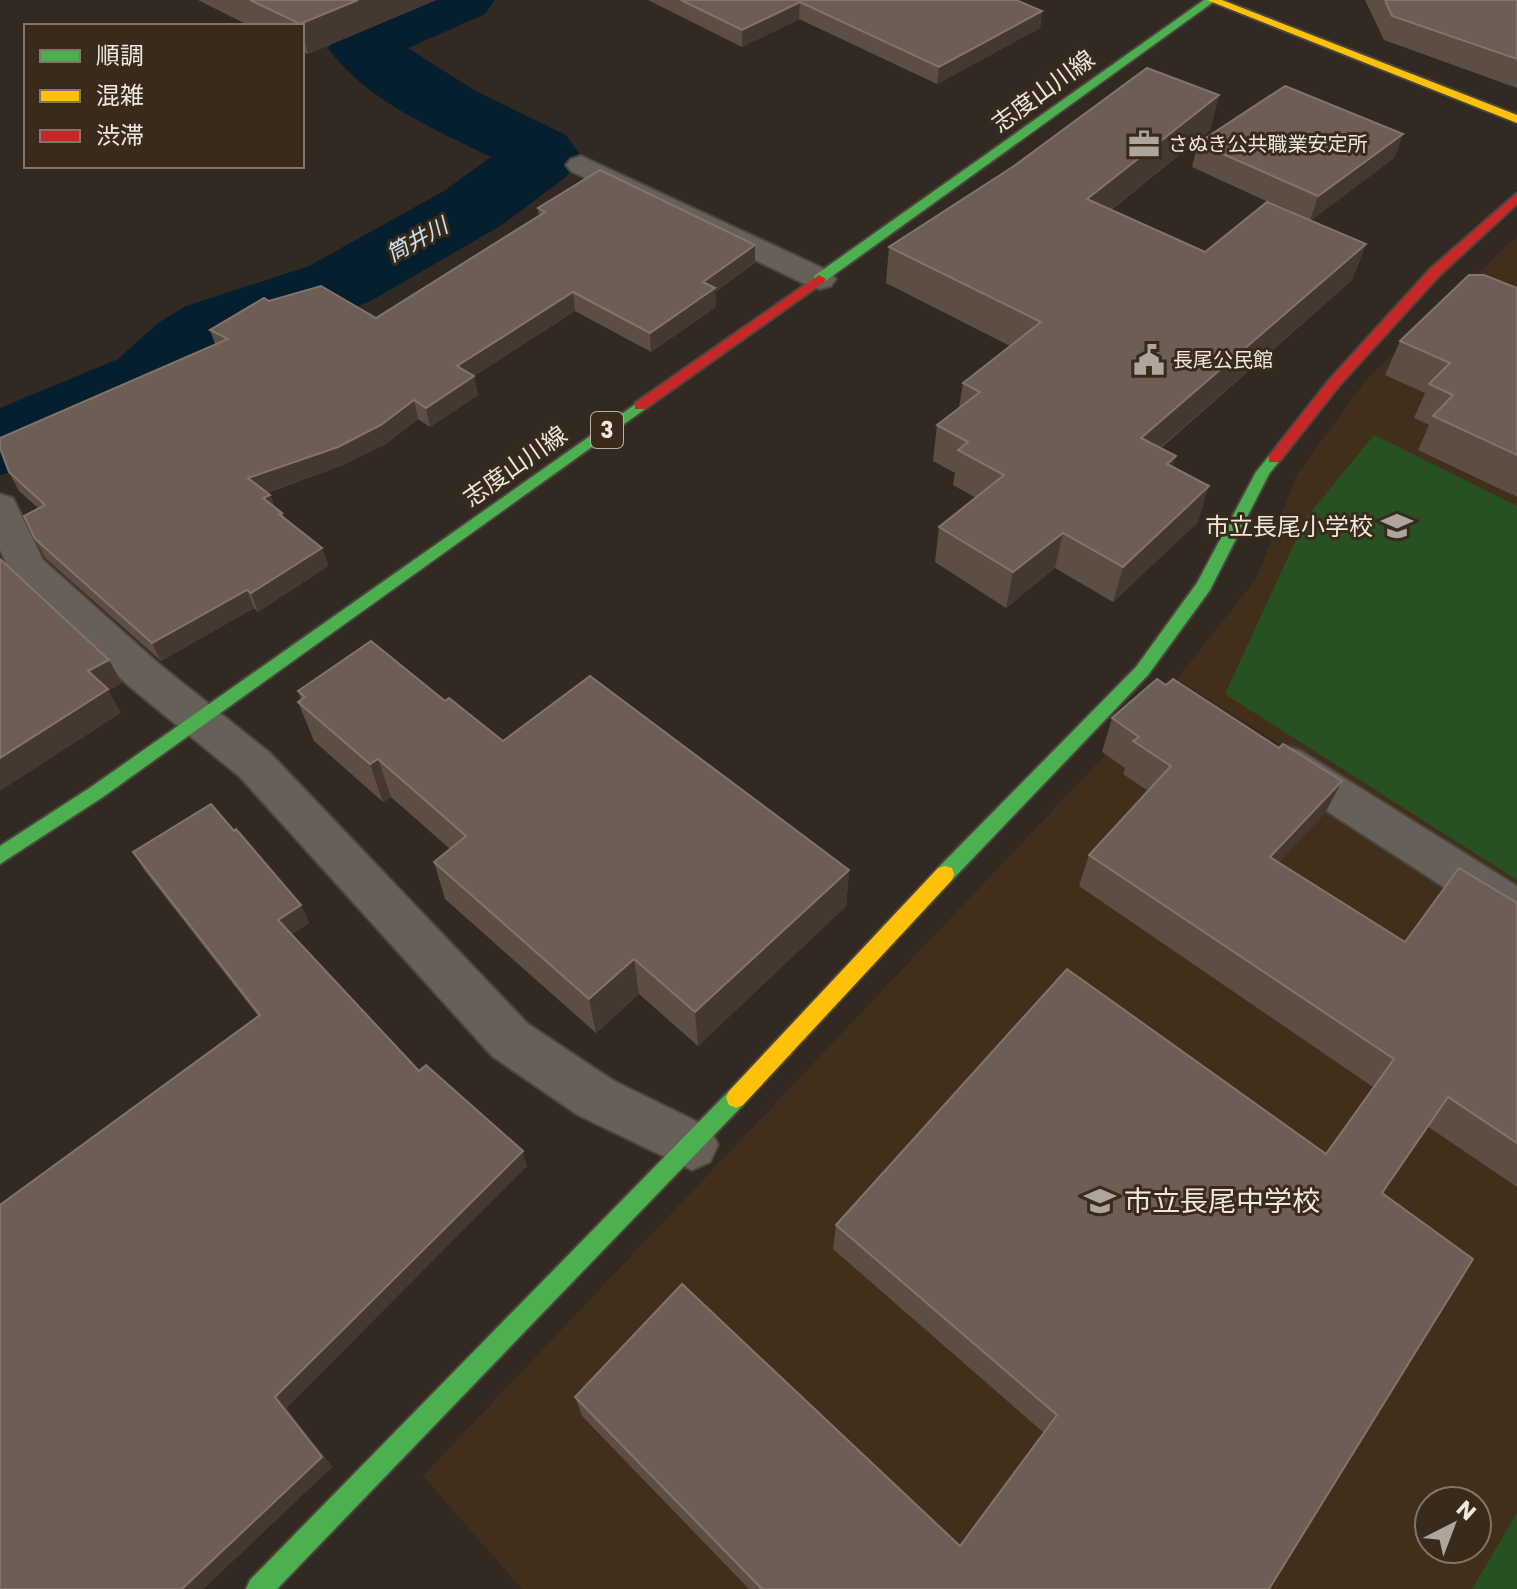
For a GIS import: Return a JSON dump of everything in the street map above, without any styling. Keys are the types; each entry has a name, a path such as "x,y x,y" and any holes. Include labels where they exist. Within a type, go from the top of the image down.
{"street":[{"path":"1211,0 1517,119"},
{"name":"志度山川線","path":"0,856 198,720 1211,0"},
{"path":"581,165 820,279"},
{"path":"259,1589 692,1145 1021,792 1156,680 1272,461 1334,383 1435,272 1517,197"},
{"path":"0,507 27,568 144,675 255,765 510,1040 596,1098 692,1145"},
{"path":"1249,739 1517,910"}],"shaded area":[{"name":"市立長尾小学校","path":"1517,236 1517,894 1177,679 1256,579 1298,473 1366,380"},
{"name":"市立長尾中学校","path":"1159,698 1517,926 1517,1589 522,1589 423,1476"}],"green space":[{"name":"市立長尾小学校","path":"1374,435 1517,506 1517,880 1225,694 1306,518"},
{"path":"1517,1513 1517,1589 1472,1589 1486,1565 1493,1565 1493,1554"}],"building":[{"path":"250,0 358,0 300,24"},
{"path":"681,0 1016,0 1042,11 939,67 800,2 742,30"},
{"path":"1385,0 1517,0 1517,59 1392,16"},
{"path":"1147,68 1219,95 1087,199 1205,252 1267,202 1366,244 1141,438 1176,456 1167,464 1209,486 1123,567 1063,533 1013,572 939,527 1004,475 958,450 968,442 937,425 980,392 963,383 1041,322 889,247 1014,166"},
{"path":"1285,86 1403,134 1318,196 1198,143"},
{"path":"600,170 755,245 703,282 715,288 650,333 573,292 457,366 474,376 426,408 414,400 381,425 338,447 248,478 270,495 263,498 282,513 279,514 322,548 251,593 247,590 152,643 35,539 24,516 45,505 9,472 0,448 0,438 228,339 210,330 264,298 269,301 321,286 376,318 545,212 538,208"},
{"path":"1469,275 1484,275 1517,288 1517,455 1433,416 1453,395 1429,384 1450,363 1400,341"},
{"path":"0,559 109,660 88,671 108,689 0,758"},
{"path":"371,641 445,701 449,698 503,741 590,676 849,870 695,1012 634,959 589,999 434,862 466,836 378,759 370,764 298,702 305,697 298,691"},
{"path":"1157,679 1166,685 1173,679 1279,748 1283,744 1342,781 1270,857 1405,942 1459,868 1517,903 1517,1143 1448,1097 1382,1193 1473,1259 1269,1589 762,1589 575,1397 682,1284 960,1546 1057,1415 836,1225 1067,969 1326,1154 1394,1059 1089,855 1171,766 1133,741 1139,737 1112,718"},
{"path":"211,804 301,905 278,920 419,1071 426,1065 523,1151 275,1397 322,1457 182,1589 0,1589 0,1205 260,1015 133,852"}],"waterway":[{"name":"筒井川","path":"0,444 150,379 189,342 217,325 339,284 473,208 538,160 542,156 539,151 426,93 364,48 372,38 461,0"}],"traffic: fast":[{"path":"819,279 1211,0"},
{"path":"0,856 97,792 640,406"},
{"path":"945,874 1142,671 1204,586 1263,472 1274,459"},
{"path":"259,1589 736,1098"}],"traffic: slow":[{"path":"1212,0 1517,119"},
{"path":"736,1098 945,874"}],"traffic: jam":[{"path":"1274,459 1334,383 1435,272 1517,197"},
{"path":"640,406 819,279"}],"place":[{"name":"さぬき公共職業安定所","path":"1144,144"},
{"name":"長尾公民館","path":"1149,360"},
{"name":"市立長尾小学校","path":"1397,526"},
{"name":"市立長尾中学校","path":"1100,1201"}]}
